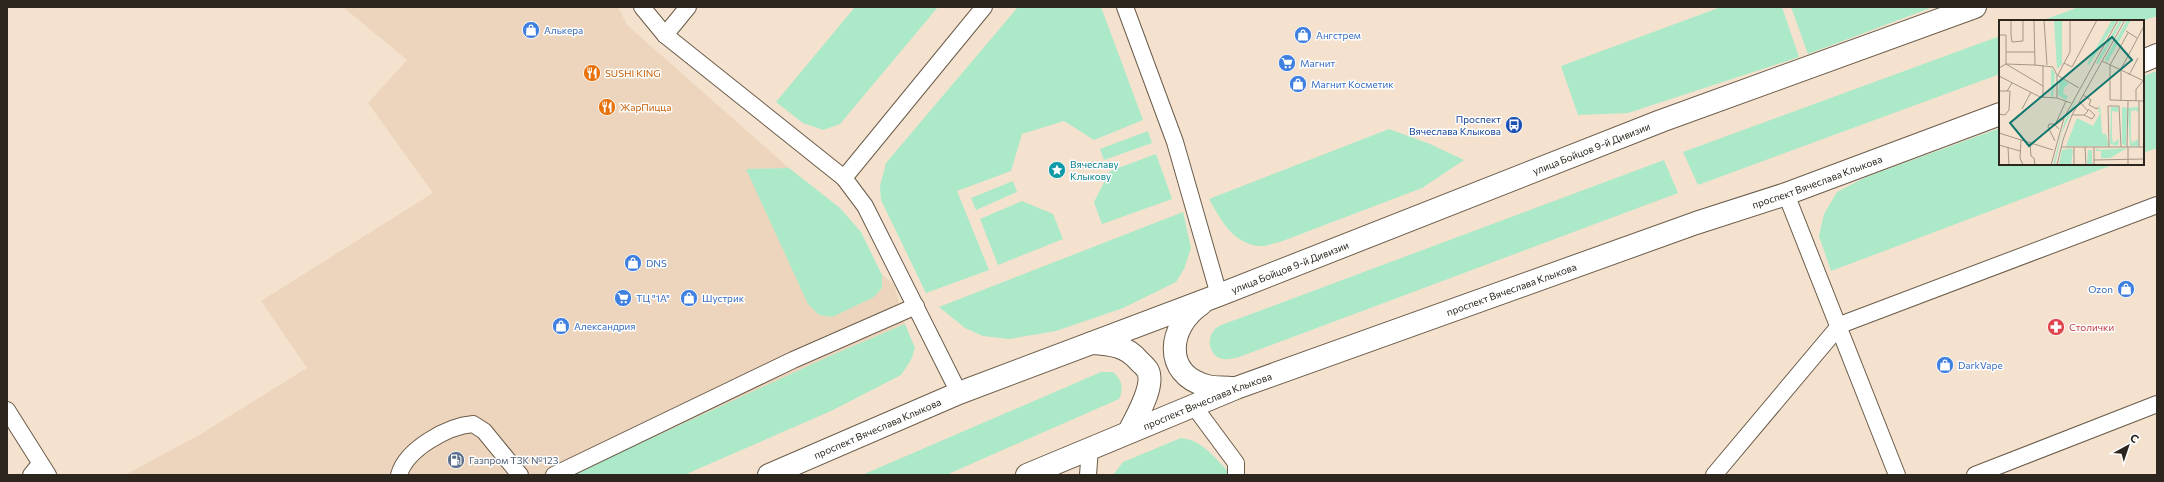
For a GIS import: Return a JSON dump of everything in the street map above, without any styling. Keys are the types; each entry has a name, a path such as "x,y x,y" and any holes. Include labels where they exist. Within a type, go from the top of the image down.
{"main road":[{"name":"улица Бойцов 9-й Дивизии","path":"1215,296 1661,121 1976,7"},
{"path":"2144,61 2157,56"},
{"name":"проспект Вячеслава Клыкова","path":"1026,475 1236,388 1696,222 1786,194 1999,114"},
{"name":"проспект Вячеслава Клыкова","path":"769,475 959,393 1090,342 1215,296"},
{"path":"1215,296 1191,311 1177,330 1174,350 1179,368 1192,380 1207,387 1236,388"},
{"path":"1090,342 1114,345 1132,353 1148,371 1148,384 1145,397 1129,432"}],"lane":[{"path":"642,7 665,35 844,178 865,206 959,393"},
{"path":"665,35 688,7"},
{"path":"844,178 984,7"},
{"path":"1125,7 1175,142 1215,296"},
{"path":"1786,194 1840,326 1897,475"},
{"path":"1714,475 1840,326 2157,205"},
{"path":"554,475 793,360 916,306"},
{"path":"1976,475 2157,404"},
{"path":"1193,405 1236,463 1236,475"},
{"path":"7,410 40,471"},
{"path":"399,475 410,455 422,445 464,425 473,424 484,431 520,475"},
{"path":"1088,475 1090,448"}],"shaded area":[{"path":"343,7 618,7 627,25 789,168 747,169 882,288 882,275 894,284 905,324 832,355 572,475 125,475 201,434 307,368 261,301 433,193 368,103 407,60"}],"green space":[{"path":"855,7 938,7 840,124 823,130 803,123 776,102"},
{"path":"1018,7 1101,7 1143,120 1094,140 1064,121 1022,134 1011,171 957,191 989,270 926,293 881,200 880,186 886,163"},
{"path":"1721,7 1782,7 1799,57 1628,113 1578,115 1561,66"},
{"path":"1791,7 1933,7 1808,54"},
{"path":"2079,7 2157,7 2157,16 2144,21 2044,20"},
{"path":"1999,36 1999,74 1698,185 1683,152"},
{"path":"2157,71 2157,148 2144,153 2144,76"},
{"path":"1999,128 1999,165 2112,165 1831,271 1819,236 1824,214 1837,192 1866,177"},
{"path":"1389,129 1430,144 1464,160 1422,188 1280,242 1264,246 1250,244 1234,235 1218,215 1209,199"},
{"path":"1148,131 1152,143 1104,160 1100,149"},
{"path":"1156,154 1172,199 1102,224 1094,202 1110,171"},
{"path":"1664,160 1678,193 1239,357 1229,359 1219,358 1210,347 1210,338 1212,333 1215,329 1224,324"},
{"path":"789,168 840,208 861,232 882,275 882,288 874,297 832,317 819,315 808,304 746,169"},
{"path":"1013,181 1017,192 976,210 971,198"},
{"path":"1022,201 1053,214 1063,239 998,265 980,219"},
{"path":"1183,212 1191,248 1184,269 1176,282 1123,308 1056,331 1009,339 983,336 965,328 939,307"},
{"path":"905,324 915,348 911,360 901,375 831,411 684,475 579,475 576,473 832,355"},
{"path":"1101,372 1113,372 1120,381 1122,388 1119,399 946,475 862,475"},
{"path":"1181,438 1195,442 1207,450 1228,471 1229,475 1113,475 1123,462"}],"place":[{"name":"Алькера","path":"531,30"},
{"name":"Ангстрем","path":"1303,35"},
{"name":"Магнит","path":"1287,63"},
{"name":"SUSHI KING","path":"592,73"},
{"name":"Магнит Косметик","path":"1298,84"},
{"name":"ЖарПицца","path":"607,107"},
{"name":"Проспект Вячеслава Клыкова","path":"1514,125"},
{"name":"Вячеславу Клыкову","path":"1057,170"},
{"name":"DNS","path":"633,263"},
{"name":"Ozon","path":"2126,289"},
{"name":"ТЦ \"1А\"","path":"623,298"},
{"name":"Шустрик","path":"689,298"},
{"name":"Александрия","path":"561,326"},
{"name":"Столички","path":"2056,327"},
{"name":"DarkVape","path":"1945,365"},
{"name":"Газпром ТЗК №123","path":"456,460"}]}
